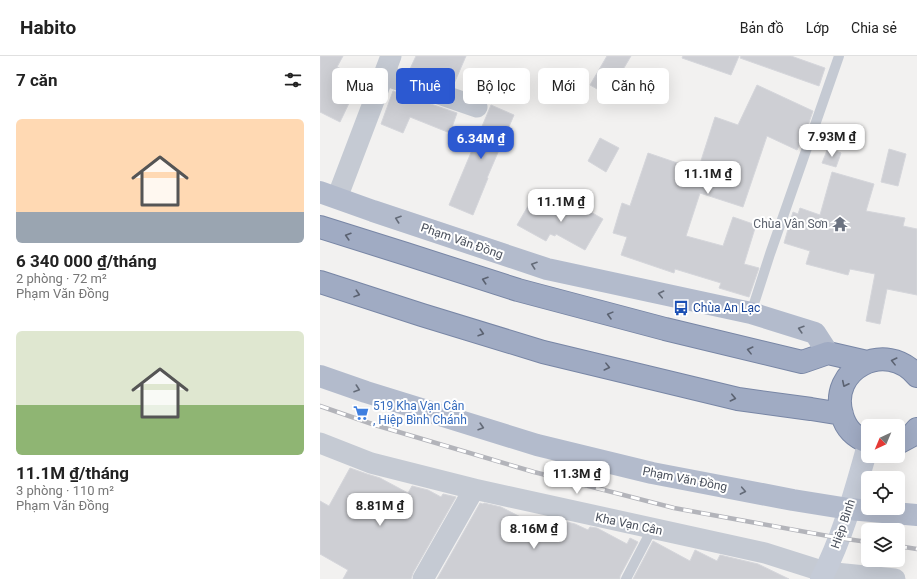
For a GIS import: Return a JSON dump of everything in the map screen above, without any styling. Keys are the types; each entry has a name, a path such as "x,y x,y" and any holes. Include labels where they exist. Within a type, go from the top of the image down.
{"highway":[{"path":"320,227 518,290 673,331 802,362 828,353 867,362"},
{"path":"320,282 543,352 738,399 811,408 842,414"},
{"path":"861,440 849,430 840,407 840,398 843,386 852,373 867,362 889,359 906,365 917,375"},
{"path":"905,439 911,436 917,429"}],"main road":[{"name":"Phạm Văn Đồng","path":"329,195 547,269 751,313 815,333 828,353"},
{"name":"Phạm Văn Đồng","path":"320,376 366,392 515,438 652,473 793,500 849,509 917,515"},
{"name":"Hiệp Bình","path":"823,576 839,538 862,463"}],"street":[{"path":"329,195 388,65 477,107"},
{"name":"Kha Vạn Cân","path":"320,443 371,463 474,489 765,553 823,576 895,579"},
{"path":"423,579 474,489"}],"lane":[{"path":"751,313 839,56"},
{"path":"626,579 652,528"}],"building":[{"path":"320,56 343,56 337,67 339,68 332,68 332,104 349,104 340,122 320,112"},
{"path":"416,56 466,56 455,81 455,68 410,68"},
{"path":"607,56 631,56 624,68 600,68"},
{"path":"683,56 739,56 731,75 682,58"},
{"path":"741,56 791,56 825,68 819,86 740,58"},
{"path":"597,73 597,89 590,85"},
{"path":"757,85 813,111 806,131 797,150 767,136 743,207 700,193 686,236 723,246 733,217 756,225 744,264 759,268 749,297 719,288 721,283 675,269 674,273 621,255 627,237 613,233 622,203 630,206 648,153 698,170 715,117 738,125"},
{"path":"393,91 396,92 396,104 431,104 457,113 450,133 410,117 403,133 381,124"},
{"path":"491,105 514,115 473,215 449,205"},
{"path":"600,138 619,148 606,172 588,161"},
{"path":"828,148 841,153 836,167 822,163"},
{"path":"889,149 906,154 898,186 881,182"},
{"path":"832,172 874,184 866,211 905,218 903,226 917,229 917,295 887,289 880,324 866,321 875,274 850,269 848,275 806,264 810,251 784,243 793,212 798,214 800,208 820,215"},
{"path":"531,201 547,210 552,201 575,214 580,206 603,219 585,250 556,234 555,236 550,234 546,241 517,225"},
{"path":"350,468 380,478 408,493 412,486 428,490 441,497 443,494 456,497 411,579 343,579 348,570 320,554 320,501 329,506"},
{"path":"480,503 501,507 538,526 544,517 565,526 567,522 588,530 590,527 597,528 627,544 630,538 638,542 620,576 620,579 437,579"},
{"path":"653,541 690,561 695,550 717,561 720,555 758,564 789,579 633,579"}],"railway":[{"path":"320,406 375,425 534,472 674,508 861,541"},
{"path":"905,547 917,549"}],"place":[{"name":"Chùa Vân Sơn","path":"840,224"},
{"name":"Chùa An Lạc","path":"681,308"},
{"name":"519 Kha Vạn Cân , Hiệp Bình Chánh","path":"361,413"}]}
